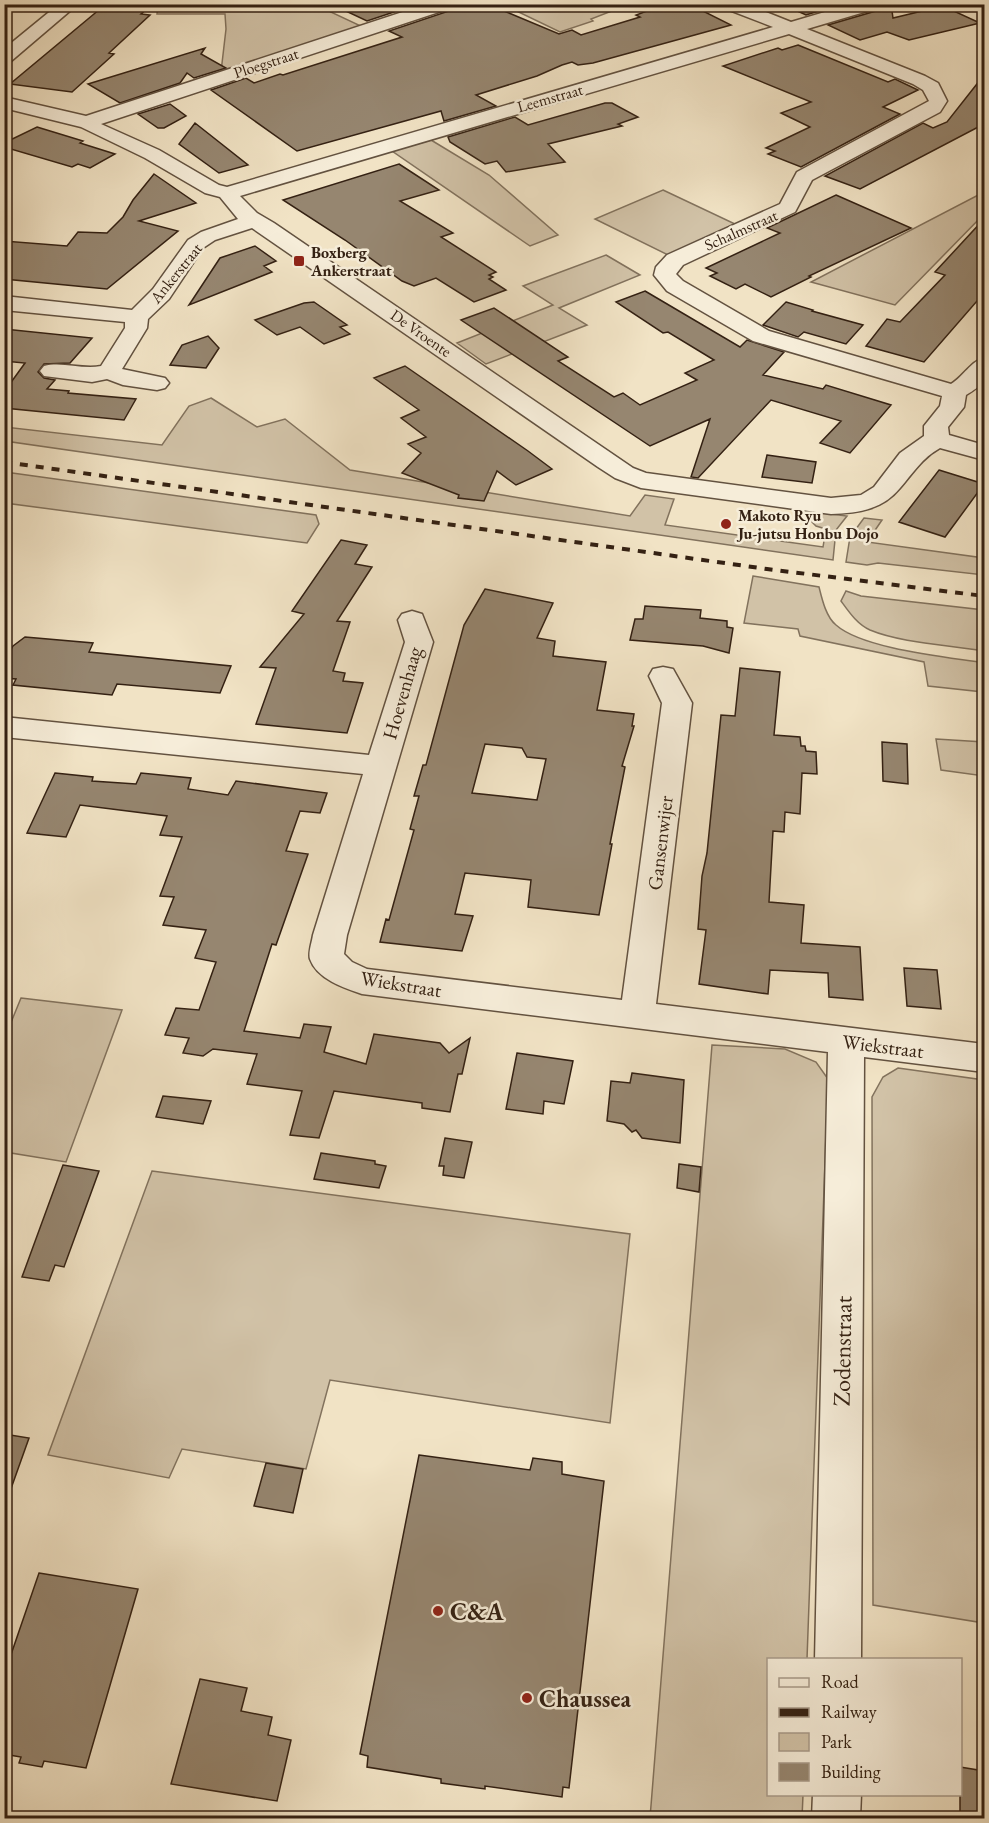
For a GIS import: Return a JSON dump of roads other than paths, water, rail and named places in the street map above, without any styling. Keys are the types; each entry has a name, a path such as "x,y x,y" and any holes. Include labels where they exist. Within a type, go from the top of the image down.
{"street":[{"path":"4,58 70,4"},
{"name":"Ploegstraat","path":"87,122 445,4"},
{"path":"730,4 795,28"},
{"name":"Leemstraat","path":"228,193 872,4"},
{"name":"Schalmstraat","path":"795,28 919,80 932,87 938,101 933,108 804,176 788,208 675,260 667,267 665,275 675,286 761,336 954,392"},
{"path":"4,102 75,121 87,122 92,127 152,154 212,189 228,193"},
{"name":"De Vroente","path":"228,193 233,202 251,221 267,227 624,473 651,482 831,506 858,506 878,497 921,445 937,439"},
{"name":"Ankerstraat","path":"109,372 136,328 137,317 161,294 195,244 208,236 251,221"},
{"name":"Ankerstraat","path":"4,303 137,317"},
{"path":"984,365 971,382 954,392 952,407 936,426 937,439 984,453"},
{"path":"52,371 93,375 109,372 123,378 157,383"},
{"name":"Hoevenhaag","path":"381,766 419,642 412,620"},
{"name":"Gansenwijer","path":"638,1013 678,703 663,676"},
{"path":"4,727 381,766"},
{"name":"Wiekstraat","path":"381,766 330,935 326,957 340,971 362,981 638,1013 846,1042 984,1058"},
{"name":"Zodenstraat","path":"838,1658 846,1042"},
{"path":"836,1818 837,1796"}],"railway":[{"path":"4,462 767,569 984,596"}],"place":[{"name":"Boxberg Ankerstraat","path":"299,261"},
{"name":"Makoto Ryu Ju-jutsu Honbu Dojo","path":"726,524"},
{"name":"C&A","path":"438,1611"},
{"name":"Chaussea","path":"527,1698"}]}
